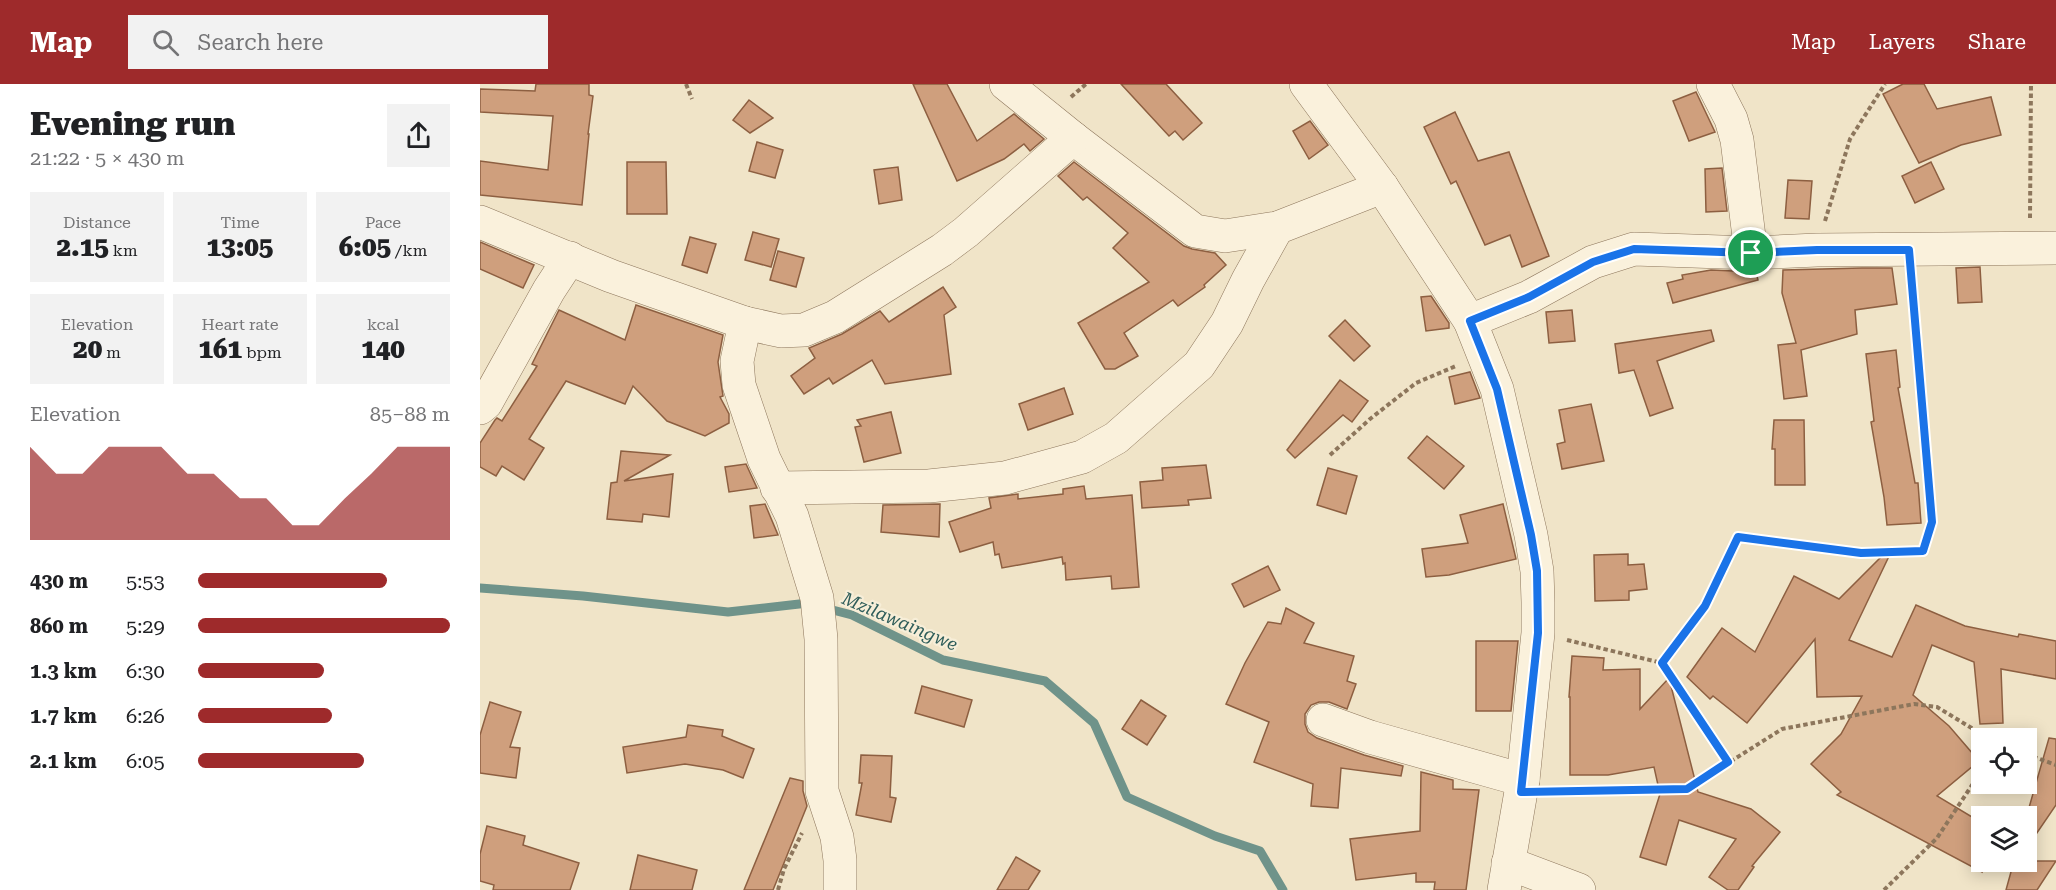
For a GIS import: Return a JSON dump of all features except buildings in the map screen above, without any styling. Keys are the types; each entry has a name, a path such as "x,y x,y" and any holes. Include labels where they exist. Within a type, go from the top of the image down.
{"street":[{"path":"1006,84 1196,231 1225,236 1276,228 1382,187"},
{"path":"1306,84 1382,187 1470,321 1497,389 1531,535 1537,571 1538,633 1522,786 1506,876 1579,890"},
{"path":"1713,84 1731,119 1737,140 1751,253"},
{"path":"480,222 611,276 745,323 781,331 804,330 835,317 942,250 966,232 1073,138"},
{"path":"777,488 939,485 1005,478 1082,457 1116,438 1199,365 1227,323 1276,228"},
{"path":"1470,321 1529,297 1593,262 1634,249 1751,253 1817,250 2043,248"},
{"path":"480,408 486,403 549,290 570,258"},
{"path":"745,323 737,361 739,385 764,459 792,516 818,605 821,639 822,791 837,837 840,890"},
{"path":"1323,720 1522,786"}],"path":[{"path":"686,84 692,99"},
{"path":"1817,250 1850,139 1885,84"},
{"path":"2031,84 2043,248"},
{"path":"1662,663 1705,606 1738,537 1861,553 1923,551 1932,522 1909,250"},
{"path":"1330,455 1370,419 1416,383 1484,354"},
{"path":"1538,633 1662,663 1728,762"},
{"path":"1522,786 1687,789 1782,729 1914,704 1936,707 1971,728"},
{"path":"2037,758 2056,765"},
{"path":"1884,890 1938,838 1971,787"},
{"path":"778,890 784,869 822,791"}],"waterway":[{"name":"Mzilawaingwe","path":"480,588 583,596 728,612 812,604"},
{"name":"Mzilawaingwe","path":"825,608 852,615 943,660 1045,681 1094,723 1127,797 1215,836 1260,851 1283,890"}],"route":[{"path":"1634,249 1751,253 1909,250 1932,522 1923,551 1861,553 1738,537 1705,606 1662,663 1728,762 1687,789 1521,792 1538,633 1537,571 1531,535 1497,389 1470,321 1529,297 1593,262 1634,249"}]}
